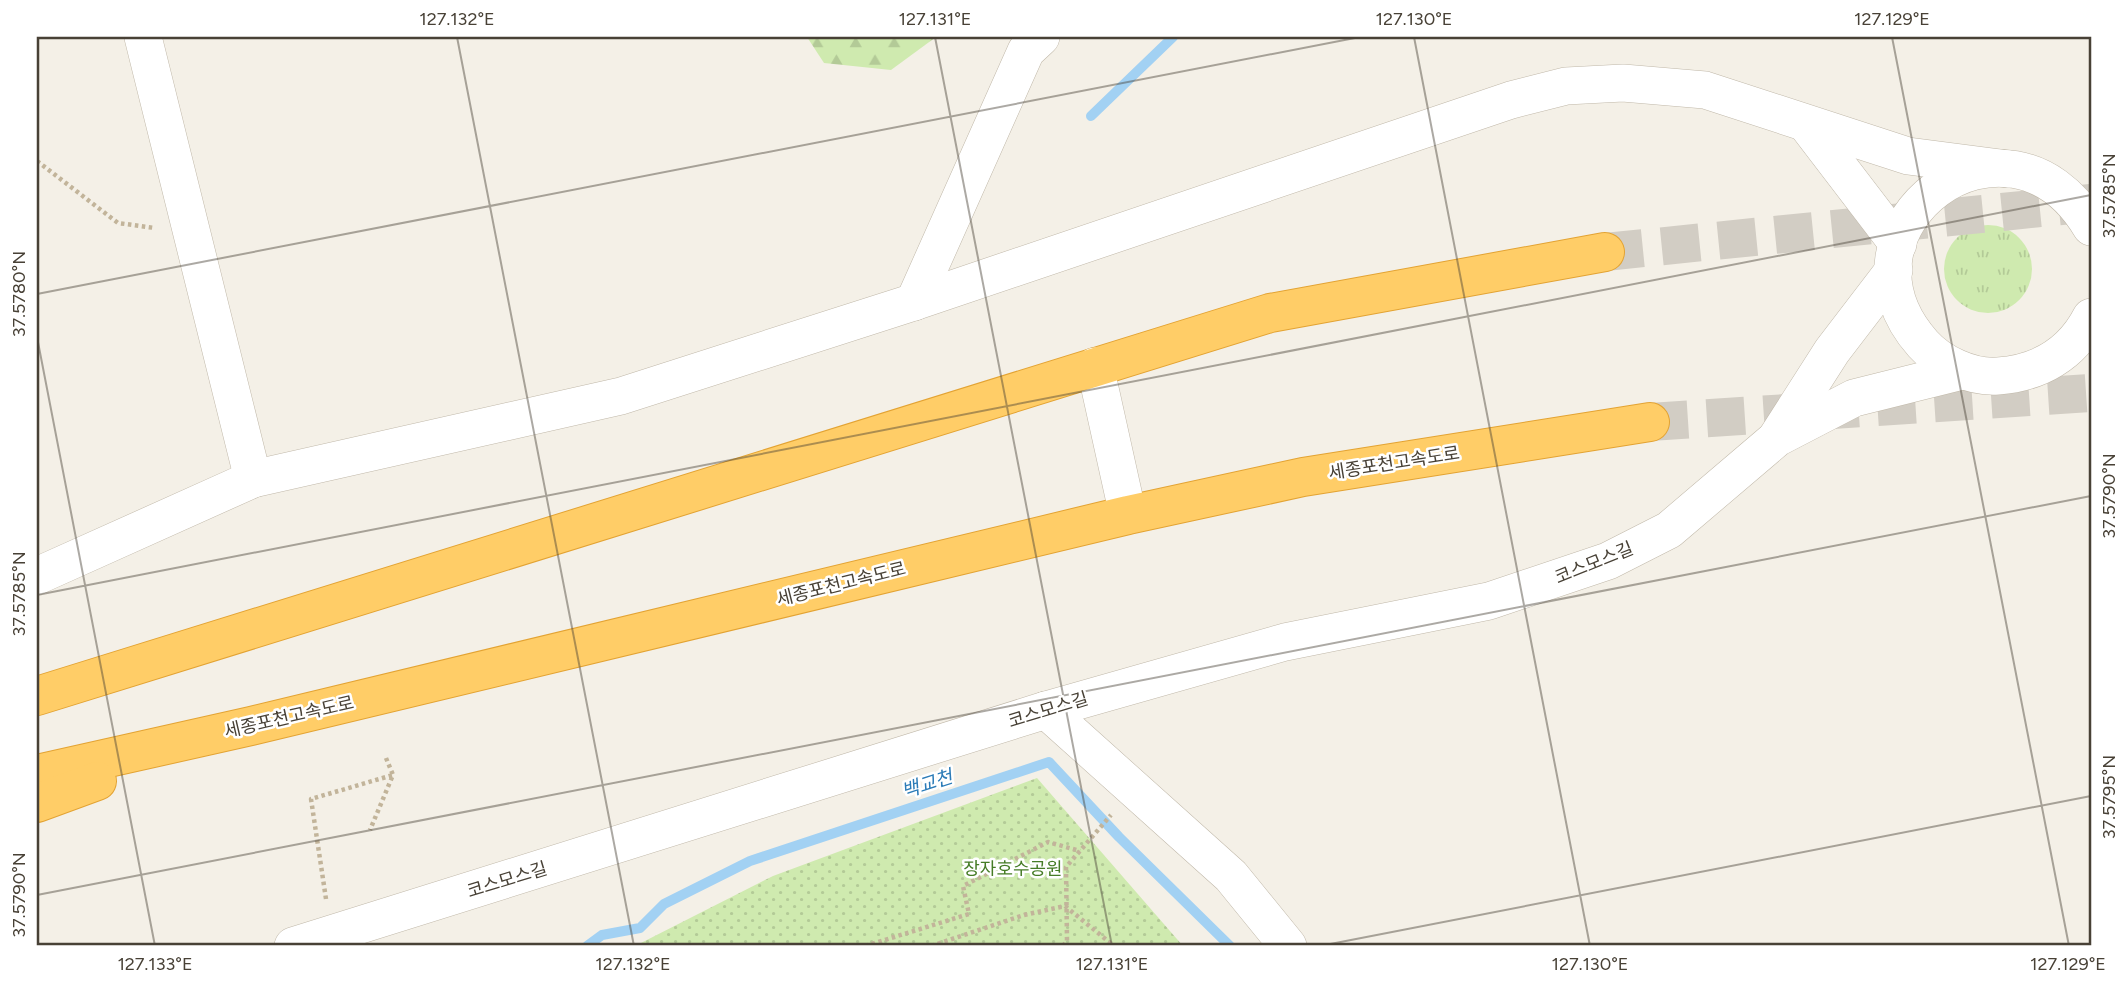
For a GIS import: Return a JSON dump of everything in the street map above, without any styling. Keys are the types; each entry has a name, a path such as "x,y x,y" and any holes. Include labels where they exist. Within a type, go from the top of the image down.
{"highway":[{"path":"37,696 1270,313 1605,252"},
{"name":"세종포천고속도로","path":"37,774 251,726 1128,515 1303,477 1650,422"},
{"path":"37,672 124,650 236,635"},
{"path":"37,803 251,726"}],"street":[{"path":"143,37 253,479"},
{"path":"914,302 1026,51 1041,37"},
{"path":"37,576 253,479 621,396 914,302 1268,180 1511,100 1566,86 1623,83 1705,90 1908,156 2008,169"},
{"path":"1807,125 1896,257"},
{"path":"2090,222 2079,205 2053,183 2021,170 1985,168 1952,178 1923,198 1903,227 1896,257 1895,295 1908,328 1931,354 1962,371 1995,377 2029,372 2059,357 2083,333 2091,317"},
{"path":"1777,438 1896,257"},
{"path":"1095,366 1128,515"},
{"path":"1777,438 1854,398 1962,371"},
{"name":"코스모스길","path":"293,946 1046,710 1285,642 1489,601 1608,562 1669,530 1777,438"},
{"path":"1046,710 1231,876 1288,946"}],"path":[{"path":"37,161 118,223 190,232"},
{"path":"370,830 393,775 386,758"},
{"path":"326,901 311,799 393,775"},
{"path":"1063,946 1067,941 1066,867 1116,809"},
{"path":"864,946 969,914 962,887 1048,842 1080,851"},
{"path":"931,946 1024,915 1065,906"},
{"path":"1065,906 1114,946"}],"green space":[{"path":"807,37 936,37 891,70 824,63"},
{"path":"1988,225 2013,232 2025,244 2032,269 2025,294 2013,306 1988,313 1963,306 1951,294 1944,269 1951,244 1963,232"},
{"name":"장자호수공원","path":"1037,778 1183,946 635,946 773,876"}],"waterway":[{"path":"1091,116 1173,37"},
{"name":"백교천","path":"587,946 602,935 640,928 664,904 750,861 1049,762 1119,837 1230,946"}],"tunnel":[{"path":"1605,252 2091,203"},
{"path":"1650,422 2091,393"}]}
